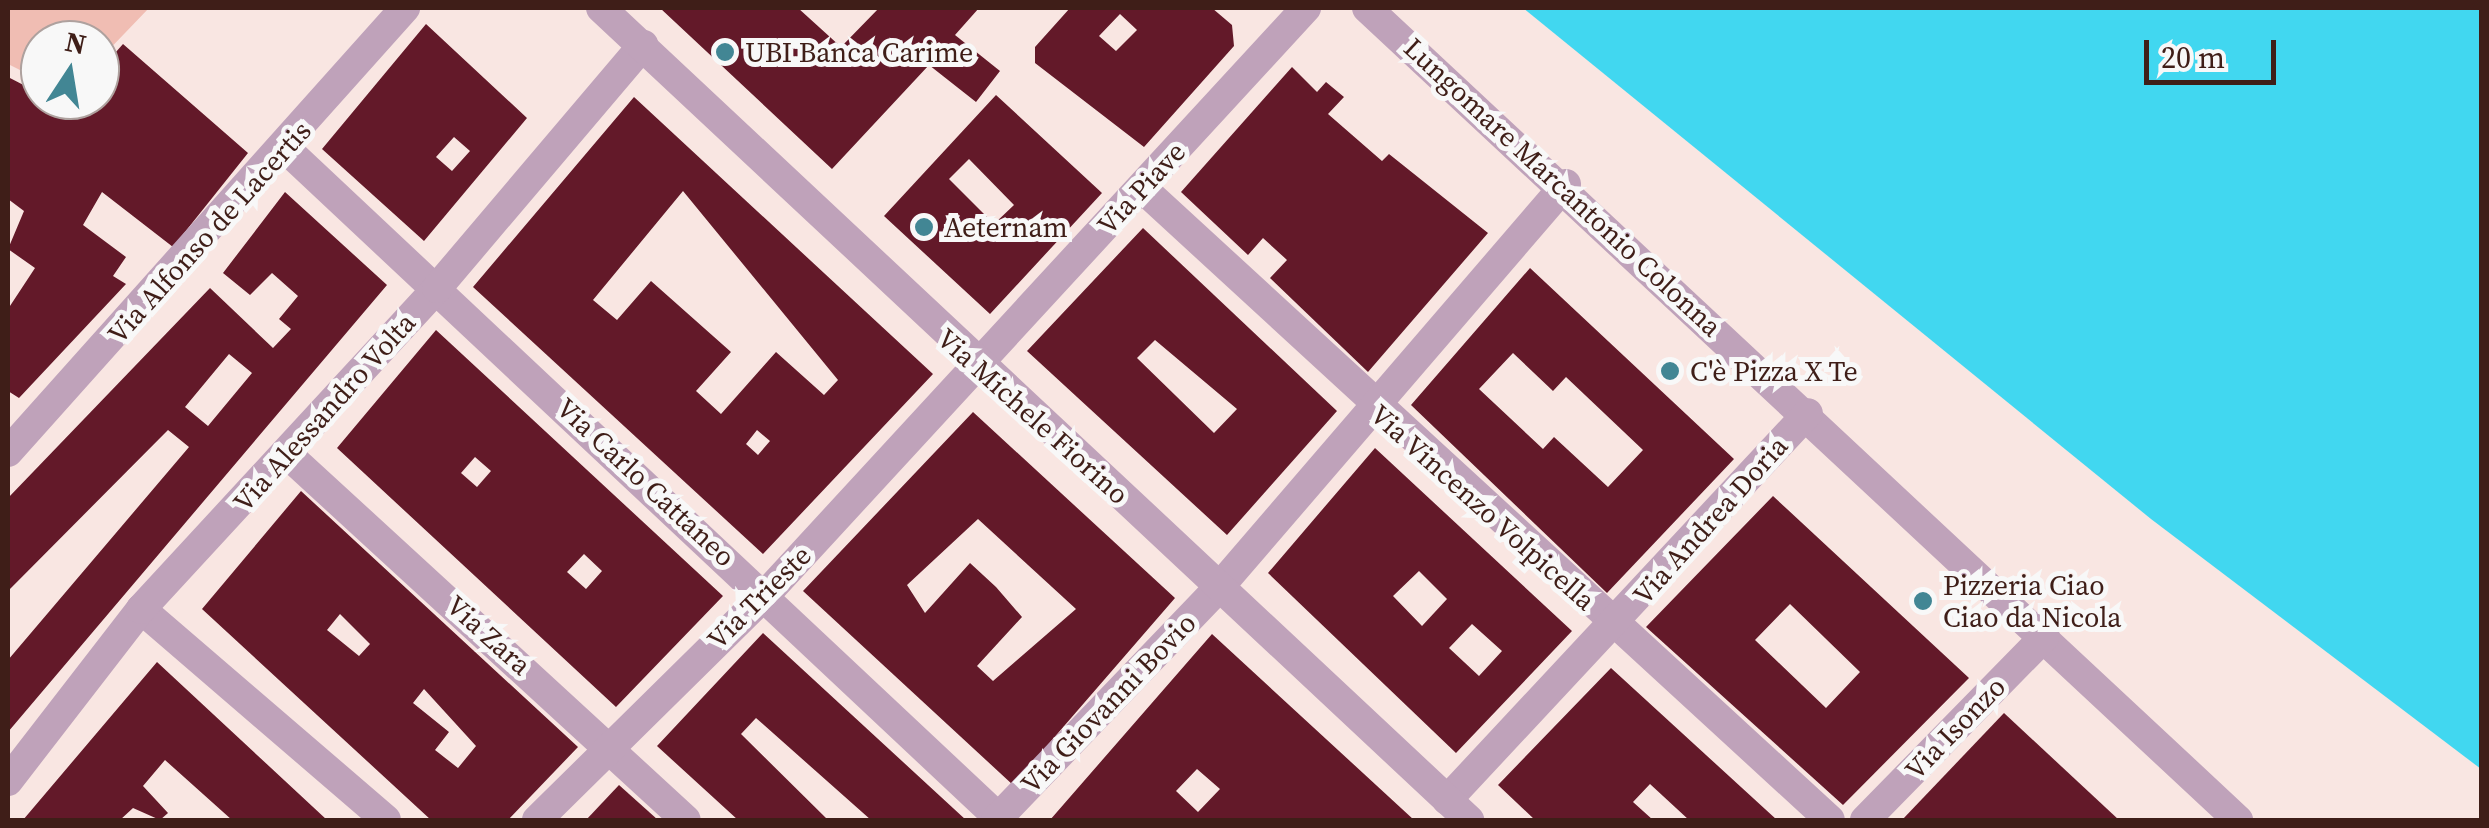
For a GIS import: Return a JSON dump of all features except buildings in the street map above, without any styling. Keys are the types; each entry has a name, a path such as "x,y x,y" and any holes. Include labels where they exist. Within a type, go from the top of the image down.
{"street":[{"name":"Via Alfonso de Lacertis","path":"8,452 286,150 405,8"},
{"name":"Via Michele Fiorino","path":"601,8 976,366 1220,585 1458,810"},
{"name":"Via Piave","path":"976,366 1306,8"},
{"name":"Lungomare Marcantonio Colonna","path":"1367,8 1566,184 2238,820"},
{"name":"Via Alessandro Volta","path":"8,781 142,609 437,288 643,45"},
{"name":"Via Carlo Cattaneo","path":"286,150 766,594 998,820"},
{"name":"Via Giovanni Bovio","path":"998,820 1220,585 1566,184"},
{"name":"Via Vincenzo Volpicella","path":"1142,188 1373,408 1830,820"},
{"name":"Via Trieste","path":"536,820 610,742 766,594 976,366"},
{"name":"Via Andrea Doria","path":"1458,810 1613,626 1808,413"},
{"name":"Via Zara","path":"286,454 610,742 686,820"},
{"path":"142,609 386,820"},
{"name":"Via Isonzo","path":"1865,820 2046,636"}],"shaded area":[{"path":"8,8 149,8 120,38 120,20 20,20 20,70 8,64"}],"water":[{"path":"1523,8 2481,8 2481,769 2151,519"}],"place":[{"name":"UBI Banca Carime","path":"725,52"},
{"name":"Aeternam","path":"924,227"},
{"name":"C'è Pizza X Te","path":"1670,371"},
{"name":"Pizzeria Ciao Ciao da Nicola","path":"1923,601"}]}
